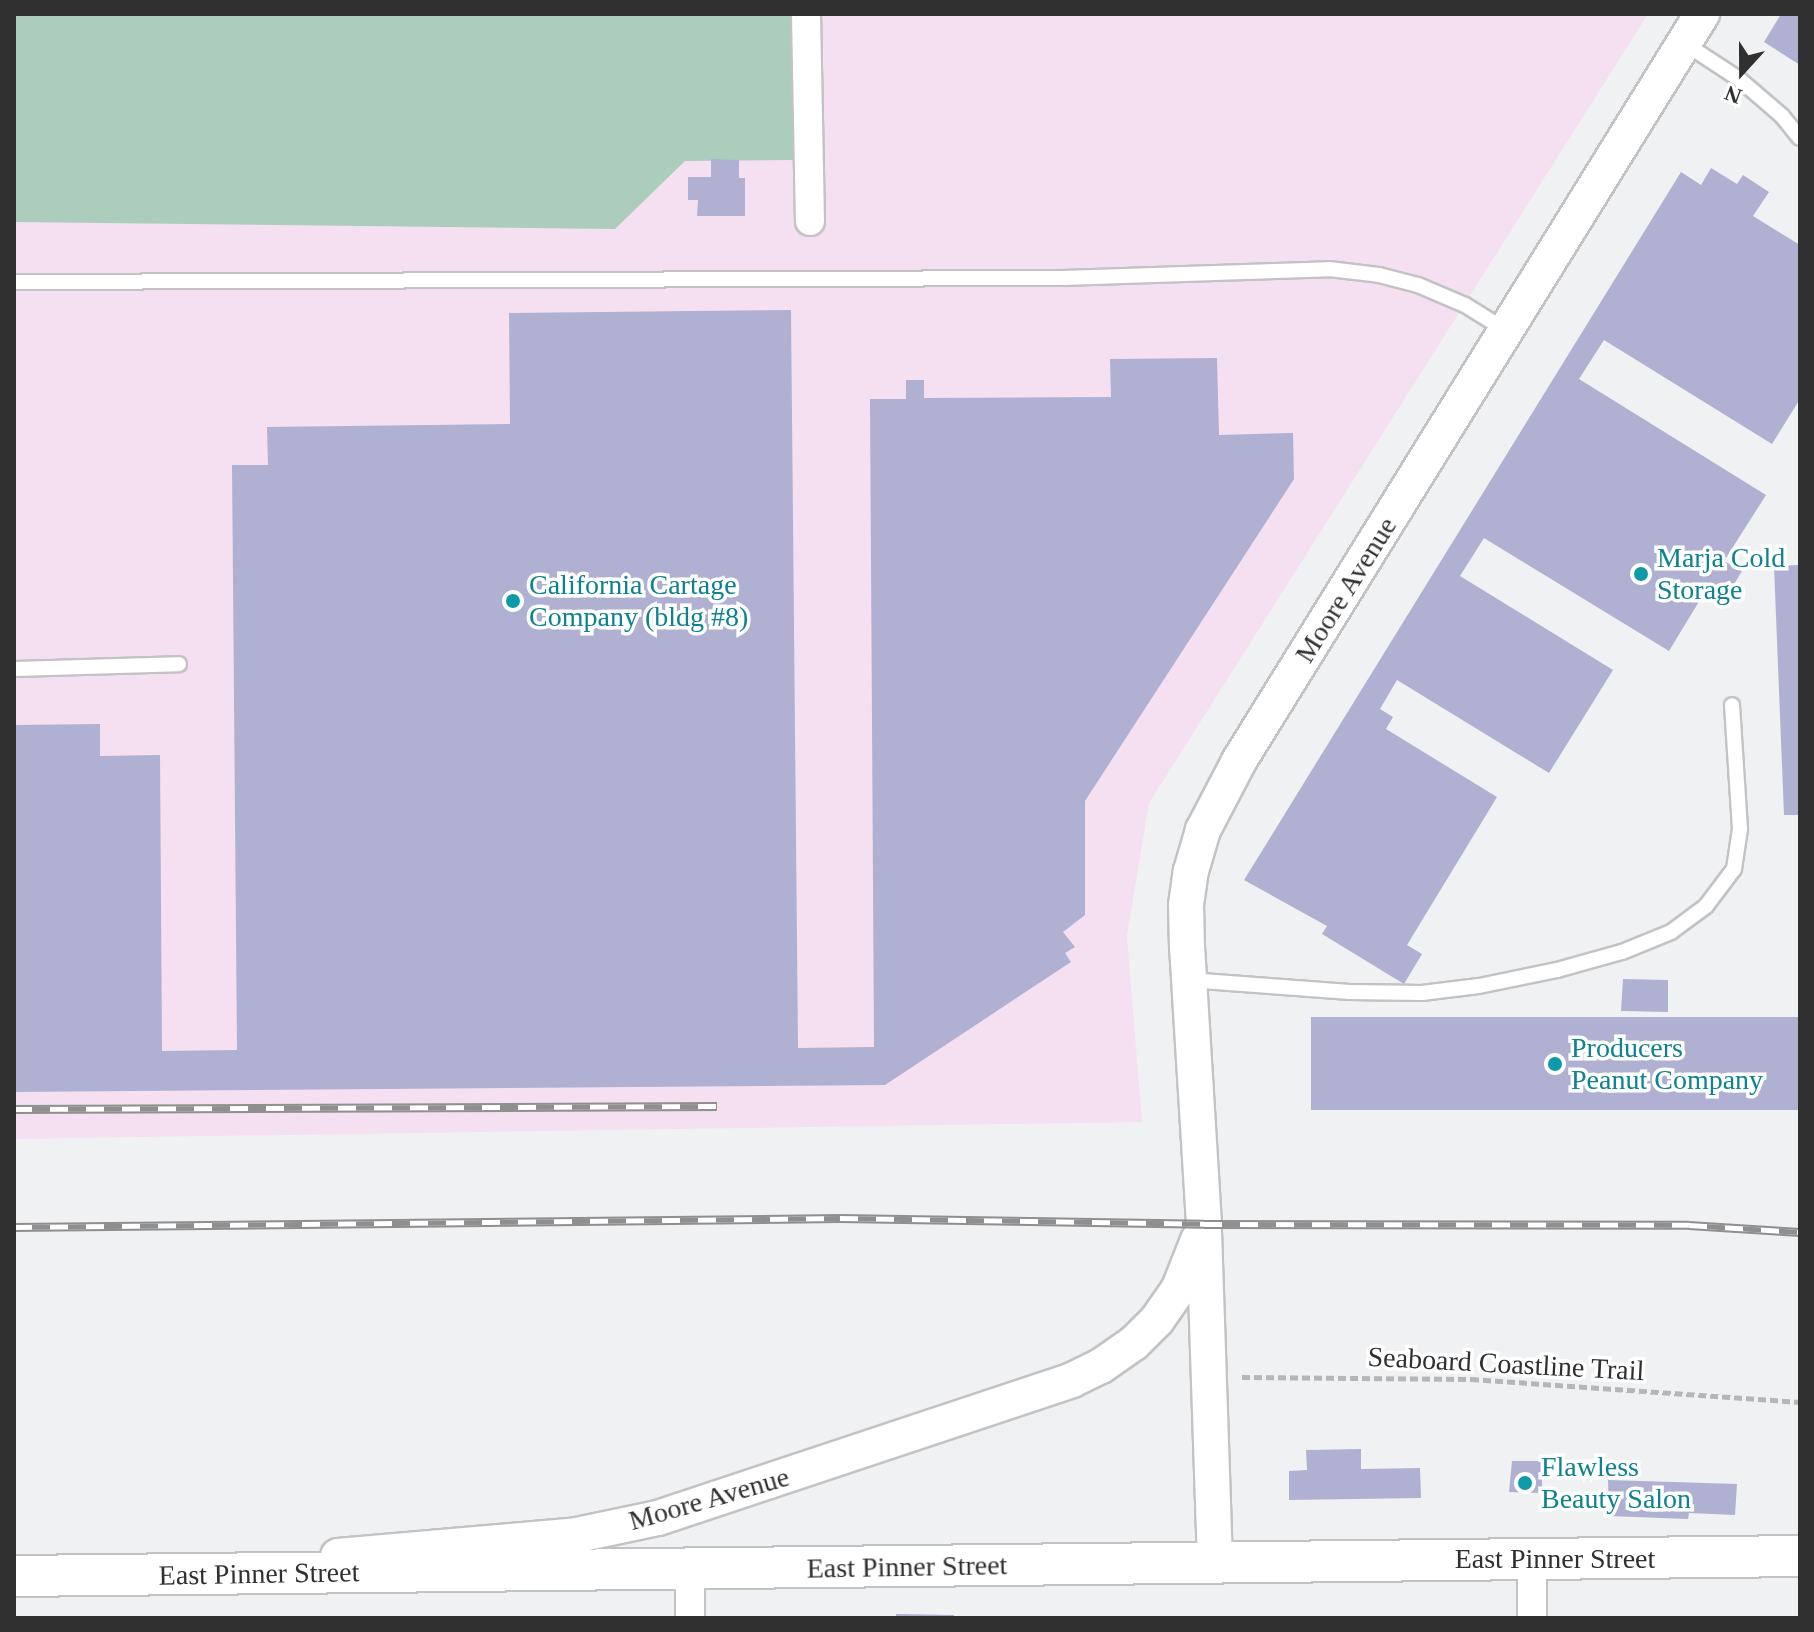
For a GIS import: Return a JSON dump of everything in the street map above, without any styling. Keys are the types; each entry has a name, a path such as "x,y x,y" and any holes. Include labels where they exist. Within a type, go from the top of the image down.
{"main road":[{"name":"East Pinner Street","path":"14,1576 1800,1556"}],"street":[{"path":"806,14 810,221"},
{"name":"Moore Avenue","path":"1215,1563 1204,1224 1186,905 1191,871 1203,830 1239,761 1693,28"},
{"name":"Moore Avenue","path":"120,1575 577,1535 658,1518 870,1450 1072,1380 1101,1366 1134,1343 1157,1320 1179,1288 1204,1224"},
{"path":"1532,1558 1532,1618"},
{"path":"690,1569 690,1618"}],"lane":[{"path":"1693,28 1739,79 1782,116 1800,138"},
{"path":"14,282 1063,278 1329,269 1379,275 1418,285 1465,305 1507,331"},
{"path":"14,669 179,664"},
{"path":"1188,980 1350,992 1422,993 1479,986 1557,970 1622,952 1671,932 1706,906 1734,869 1740,829 1732,705"}],"path":[{"name":"Seaboard Coastline Trail","path":"1209,1377 1471,1379 1800,1402"}],"shaded area":[{"path":"14,14 1648,14 1149,803 1127,936 1142,1122 14,1139"}],"green space":[{"path":"14,14 793,14 795,160 685,161 615,229 14,222"}],"building":[{"path":"1781,14 1800,14 1800,65 1764,42"},
{"path":"711,159 739,160 739,178 745,178 745,216 697,216 698,200 688,200 688,177 711,177"},
{"name":"Marja Cold Storage","path":"1711,168 1737,184 1743,175 1769,192 1753,216 1800,245 1800,399 1772,444 1604,340 1579,379 1766,495 1724,561 1742,571 1727,596 1709,585 1669,651 1484,538 1460,576 1613,670 1549,773 1397,680 1380,709 1393,717 1386,729 1497,797 1407,945 1422,954 1404,984 1322,934 1327,926 1244,880 1681,172 1701,185"},
{"name":"California Cartage Company (bldg #8)","path":"791,310 798,1048 874,1047 870,399 906,399 906,380 924,380 924,398 1111,397 1110,359 1217,358 1219,435 1293,433 1294,479 1085,801 1085,915 1063,932 1075,947 1065,953 1071,962 885,1085 14,1092 14,725 100,724 100,756 160,755 162,1051 237,1050 232,465 268,465 267,427 510,424 509,313"},
{"path":"1800,565 1800,815 1784,815 1774,566"},
{"path":"1623,979 1668,980 1668,1012 1621,1011"},
{"name":"Producers Peanut Company","path":"1311,1017 1798,1017 1798,1110 1311,1110"},
{"path":"1361,1449 1361,1469 1420,1468 1421,1498 1289,1500 1289,1471 1307,1470 1306,1450"},
{"name":"Flawless Beauty Salon","path":"1512,1461 1542,1461 1542,1493 1509,1492"},
{"path":"1608,1480 1737,1484 1735,1515 1689,1513 1688,1519 1609,1516"},
{"path":"896,1614 954,1615 954,1618 896,1618"}],"railway":[{"path":"14,1109 717,1106"},
{"path":"14,1227 840,1218 1204,1224 1689,1225 1800,1232"}],"place":[{"name":"Marja Cold Storage","path":"1641,574"},
{"name":"California Cartage Company (bldg #8)","path":"513,601"},
{"name":"Producers Peanut Company","path":"1555,1064"},
{"name":"Flawless Beauty Salon","path":"1525,1483"}]}
